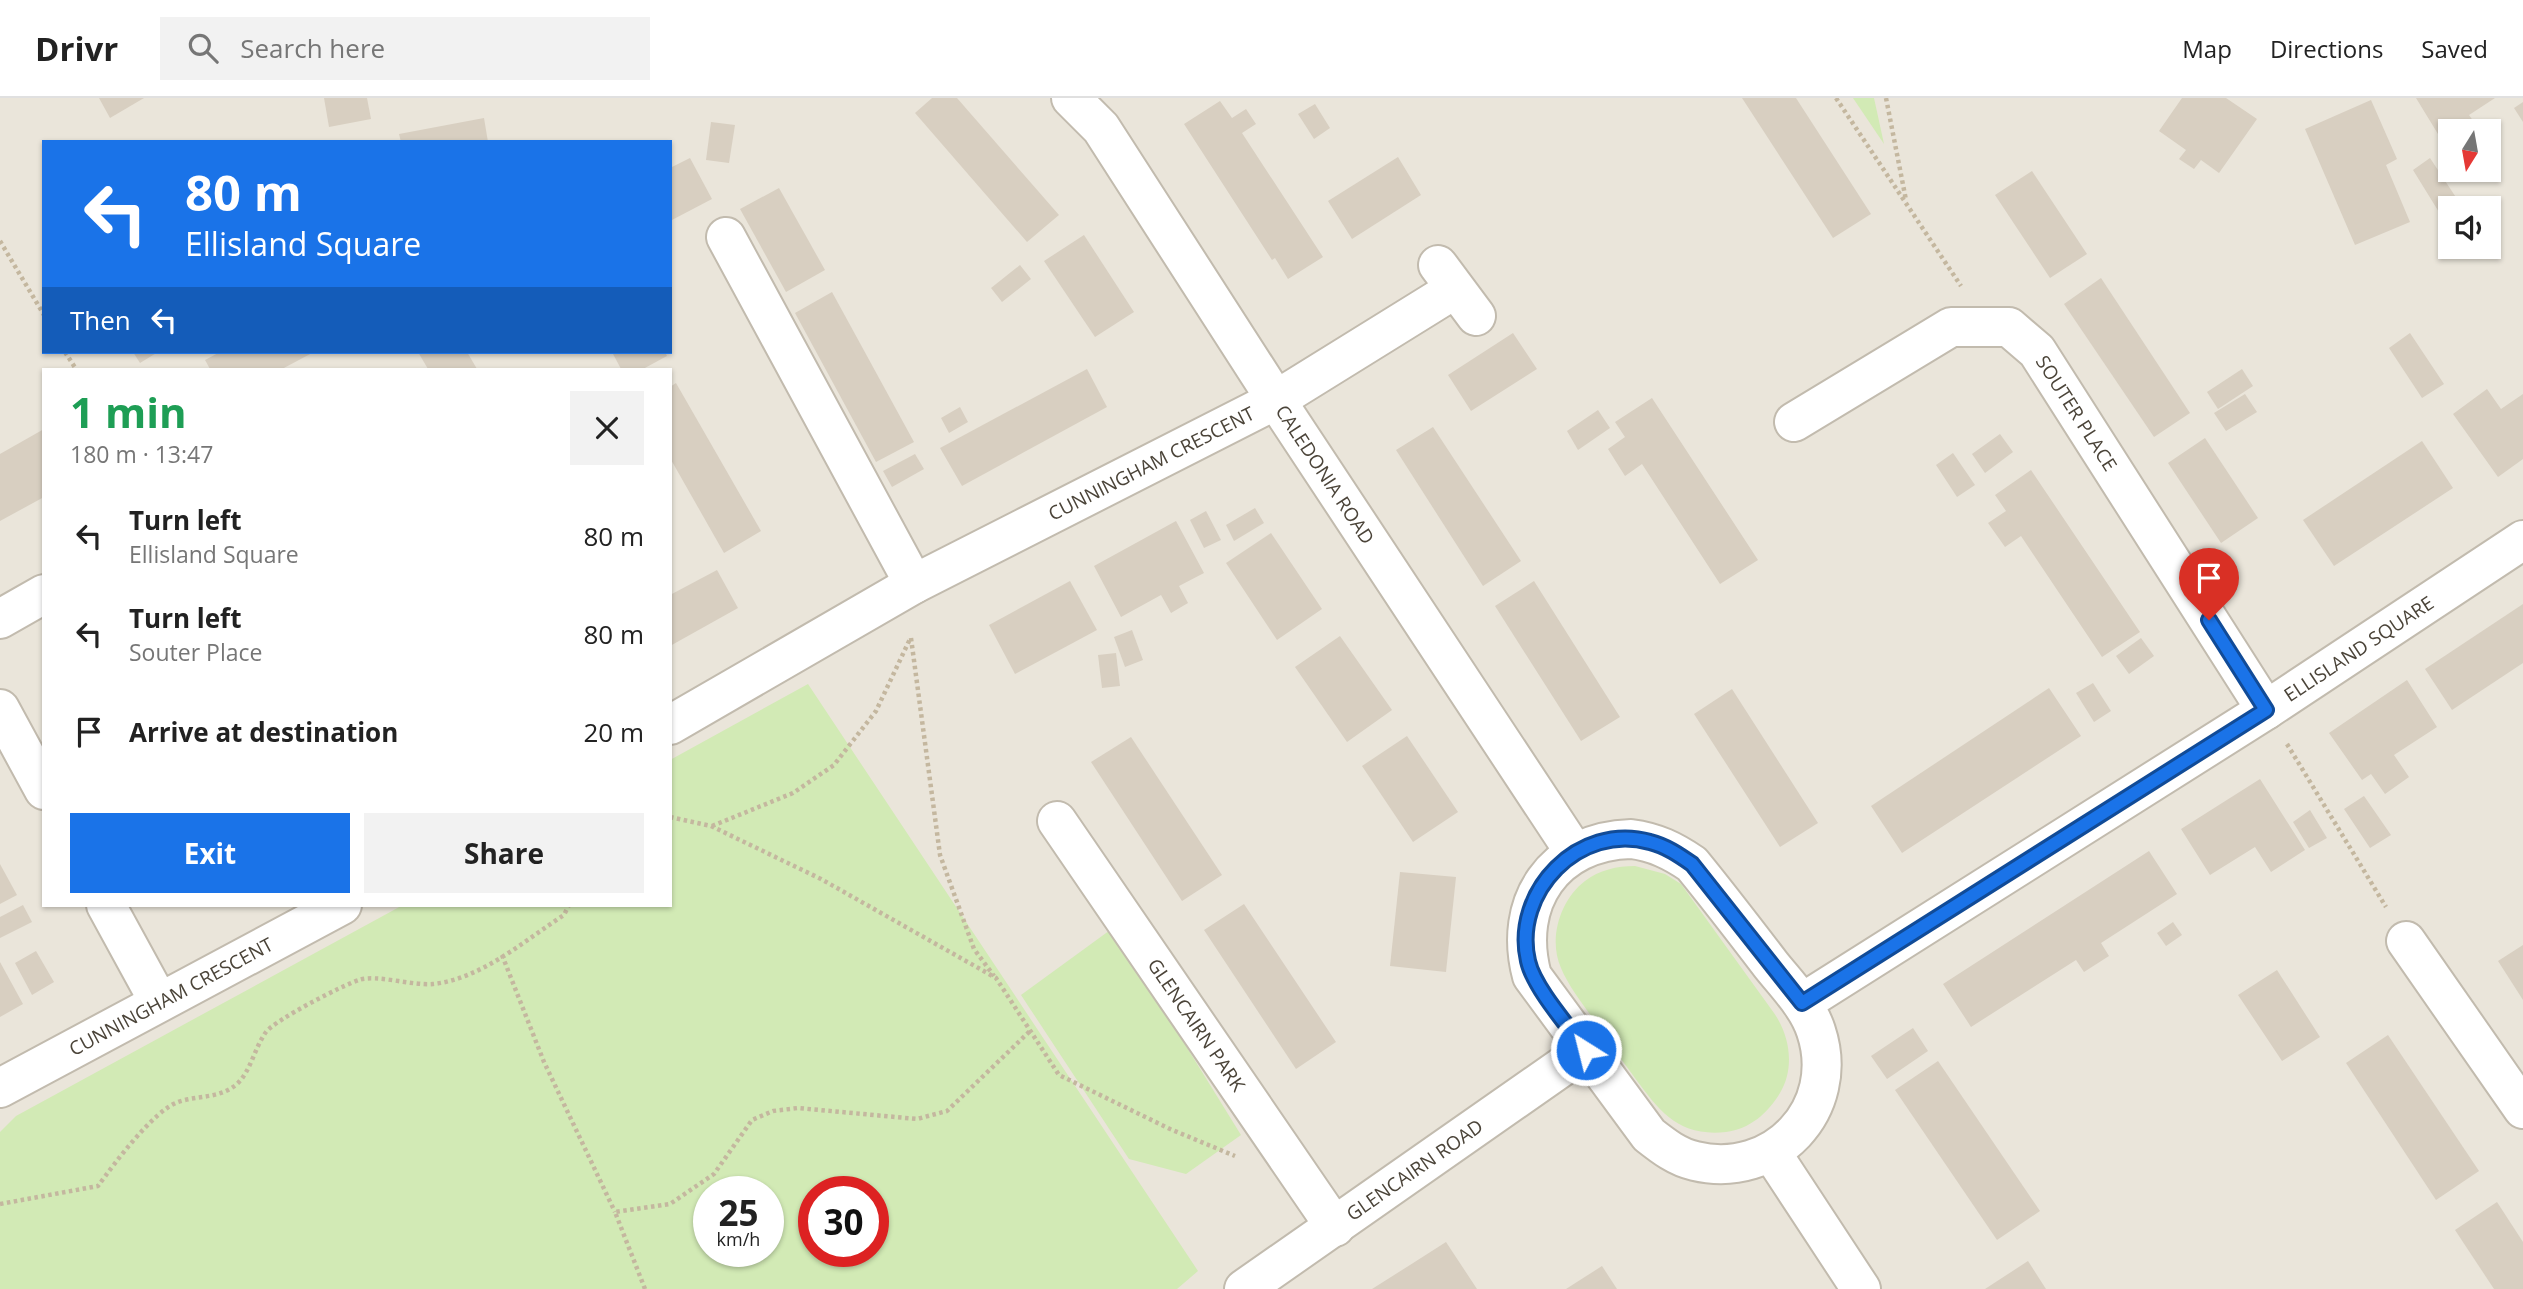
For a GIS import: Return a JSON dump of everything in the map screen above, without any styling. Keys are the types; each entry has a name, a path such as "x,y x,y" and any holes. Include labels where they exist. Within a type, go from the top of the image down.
{"street":[{"name":"CALEDONIA ROAD","path":"1071,98 1101,128 1276,400 1575,853"},
{"path":"726,237 914,584"},
{"name":"CUNNINGHAM CRESCENT","path":"672,724 914,584 1276,400 1456,290"},
{"name":"SOUTER PLACE","path":"1794,422 1951,327 2008,327 2037,351 2266,710"},
{"name":"ELLISLAND SQUARE","path":"1802,1003 2266,710 2523,540"},
{"path":"0,619 42,595"},
{"path":"0,709 42,786"},
{"name":"GLENCAIRN PARK","path":"1057,821 1335,1227"},
{"path":"1631,839 1648,841 1672,850 1692,864 1802,1003 1816,1030 1821,1050 1818,1092 1812,1108 1798,1130 1771,1153 1745,1163 1719,1165 1693,1161 1670,1151 1643,1127 1532,976 1527,959 1525,933 1531,905 1552,872 1575,853 1601,842 1631,839"},
{"path":"107,907 159,1002"},
{"name":"CUNNINGHAM CRESCENT","path":"0,1088 338,907"},
{"path":"2406,941 2522,1106"},
{"name":"GLENCAIRN ROAD","path":"1244,1289 1586,1050"},
{"path":"1771,1153 1861,1289"}],"path":[{"path":"1836,98 1989,327"},
{"path":"1886,98 1907,205"},
{"path":"0,241 42,312"},
{"path":"711,826 793,793 834,765 876,711 911,638 940,855 974,949 1059,1075 1170,1129 1245,1160"},
{"path":"2266,710 2406,941"},
{"path":"672,817 711,826 821,879 996,978"},
{"path":"0,1204 98,1186 155,1119 177,1102 219,1094 239,1083 267,1030 361,978 432,984 464,976 564,915 568,907"},
{"path":"502,955 544,1062 615,1212 645,1289"},
{"path":"615,1212 670,1204 714,1174 752,1120 773,1111 798,1108 917,1119 947,1111 1030,1031"}],"shaded area":[{"path":"0,98 2523,98 2523,1289 0,1289"}],"green space":[{"path":"1853,98 1874,98 1884,144"},
{"path":"808,684 1198,1271 1177,1289 0,1289 0,1132 16,1116 399,907 672,907 672,759"},
{"path":"1635,866 1665,874 1681,884 1774,1013 1784,1032 1789,1052 1785,1083 1770,1107 1750,1124 1735,1130 1710,1133 1683,1126 1672,1120 1644,1090 1575,993 1561,968 1557,957 1556,933 1563,909 1576,889 1602,871"},
{"path":"1113,928 1241,1135 1186,1174 1129,1159 1021,995"}],"building":[{"path":"99,98 144,98 110,118"},
{"path":"324,98 367,98 371,119 329,127"},
{"path":"932,98 957,98 1059,215 1027,242 915,113"},
{"path":"1742,98 1796,98 1871,214 1833,238"},
{"path":"2182,98 2226,98 2257,119 2219,173 2201,160 2194,169 2179,159 2186,150 2159,131"},
{"path":"2416,98 2495,98 2469,115 2472,119 2438,119 2438,134"},
{"path":"2371,100 2397,159 2386,165 2410,222 2355,245 2305,129"},
{"path":"1220,101 1232,118 1246,109 1256,124 1242,133 1323,257 1288,279 1275,258 1272,260 1184,124"},
{"path":"2523,102 2523,122 2514,108"},
{"path":"1315,104 1330,128 1314,139 1298,114"},
{"path":"484,118 488,140 400,140 399,134"},
{"path":"711,122 735,125 729,163 706,160"},
{"path":"1398,157 1421,195 1352,239 1328,201"},
{"path":"690,158 712,199 672,220 672,167"},
{"path":"2430,158 2438,170 2438,182 2446,182 2455,196 2438,196 2438,211 2413,170"},
{"path":"2032,171 2087,254 2050,278 1995,195"},
{"path":"779,188 825,270 786,292 740,209"},
{"path":"1084,235 1134,312 1095,337 1044,261"},
{"path":"1020,265 1031,279 1002,302 991,288"},
{"path":"2101,278 2190,413 2154,437 2064,304"},
{"path":"832,292 914,442 876,462 795,313"},
{"path":"1513,333 1537,369 1471,411 1448,375"},
{"path":"2410,333 2444,384 2422,398 2389,348"},
{"path":"134,354 155,354 140,363"},
{"path":"216,354 310,354 284,368 209,368 205,360"},
{"path":"419,354 468,354 476,368 427,368"},
{"path":"613,354 667,356 645,368 620,368"},
{"path":"1087,369 1107,407 962,486 940,448"},
{"path":"2242,369 2253,386 2218,409 2207,392"},
{"path":"676,383 761,531 724,553 672,462 672,386"},
{"path":"2487,389 2501,409 2523,394 2523,459 2498,477 2453,414"},
{"path":"2245,394 2257,412 2226,431 2214,413"},
{"path":"1652,398 1758,560 1720,584 1642,464 1625,476 1608,449 1625,437 1615,422"},
{"path":"960,407 968,422 949,433 941,418"},
{"path":"1598,410 1610,428 1578,450 1567,431"},
{"path":"1433,427 1521,561 1483,586 1396,450"},
{"path":"42,430 42,498 0,521 0,454"},
{"path":"2000,434 2013,452 1985,473 1972,454"},
{"path":"2205,438 2258,518 2221,543 2168,463"},
{"path":"2422,441 2453,488 2334,566 2303,520"},
{"path":"1953,453 1975,485 1957,497 1936,465"},
{"path":"915,454 924,469 892,487 883,471"},
{"path":"2031,470 2140,632 2102,657 2021,536 2005,547 1988,523 2006,511 1995,495"},
{"path":"1255,508 1264,523 1234,541 1226,525"},
{"path":"1206,511 1221,540 1204,548 1190,520"},
{"path":"1176,521 1204,573 1179,586 1188,603 1171,613 1161,595 1121,617 1094,566"},
{"path":"1271,533 1322,609 1277,640 1226,563"},
{"path":"717,570 738,608 672,645 672,594"},
{"path":"1070,581 1097,630 1015,674 989,625"},
{"path":"1534,581 1620,717 1581,741 1495,606"},
{"path":"2523,604 2523,663 2452,710 2425,669"},
{"path":"1132,630 1143,660 1125,667 1114,637"},
{"path":"1340,636 1392,710 1347,742 1295,667"},
{"path":"2141,638 2154,656 2129,674 2116,656"},
{"path":"1116,653 1120,686 1102,688 1098,655"},
{"path":"2407,680 2437,727 2394,755 2409,777 2385,794 2371,774 2362,780 2329,733"},
{"path":"2093,683 2111,711 2094,722 2076,693"},
{"path":"2049,688 2081,736 1902,853 1871,806"},
{"path":"1732,689 1818,823 1780,847 1694,714"},
{"path":"1407,736 1458,812 1413,842 1362,766"},
{"path":"1131,737 1222,875 1182,901 1091,762"},
{"path":"2260,779 2305,850 2271,872 2255,847 2210,875 2181,829"},
{"path":"2364,796 2391,835 2370,848 2344,809"},
{"path":"2310,810 2327,838 2309,848 2293,822"},
{"path":"2149,851 2177,894 2101,943 2109,956 2084,972 2076,960 1971,1027 1943,984"},
{"path":"0,864 17,895 0,904"},
{"path":"1400,872 1456,877 1446,972 1390,966"},
{"path":"1244,904 1336,1042 1296,1069 1204,930"},
{"path":"23,905 32,922 0,938 0,917"},
{"path":"2173,922 2182,935 2166,946 2157,933"},
{"path":"2523,945 2523,1000 2498,961"},
{"path":"36,951 54,982 32,995 15,963"},
{"path":"0,962 23,1004 0,1017"},
{"path":"2277,970 2320,1037 2282,1061 2238,995"},
{"path":"1913,1028 1928,1051 1887,1079 1871,1056"},
{"path":"2388,1035 2479,1171 2436,1200 2346,1063"},
{"path":"1938,1061 2040,1211 1997,1240 1895,1090"},
{"path":"2497,1202 2523,1242 2523,1289 2494,1289 2455,1230"},
{"path":"1446,1242 1477,1289 1372,1289 1410,1265"},
{"path":"2028,1261 2046,1289 1985,1289"},
{"path":"1602,1266 1617,1289 1566,1289"}],"route":[{"path":"1586,1050 1532,976 1527,959 1525,933 1531,905 1541,886 1564,860 1579,850 1614,840 1648,841 1672,850 1692,864 1802,1003 2266,710 2209,620"}]}
